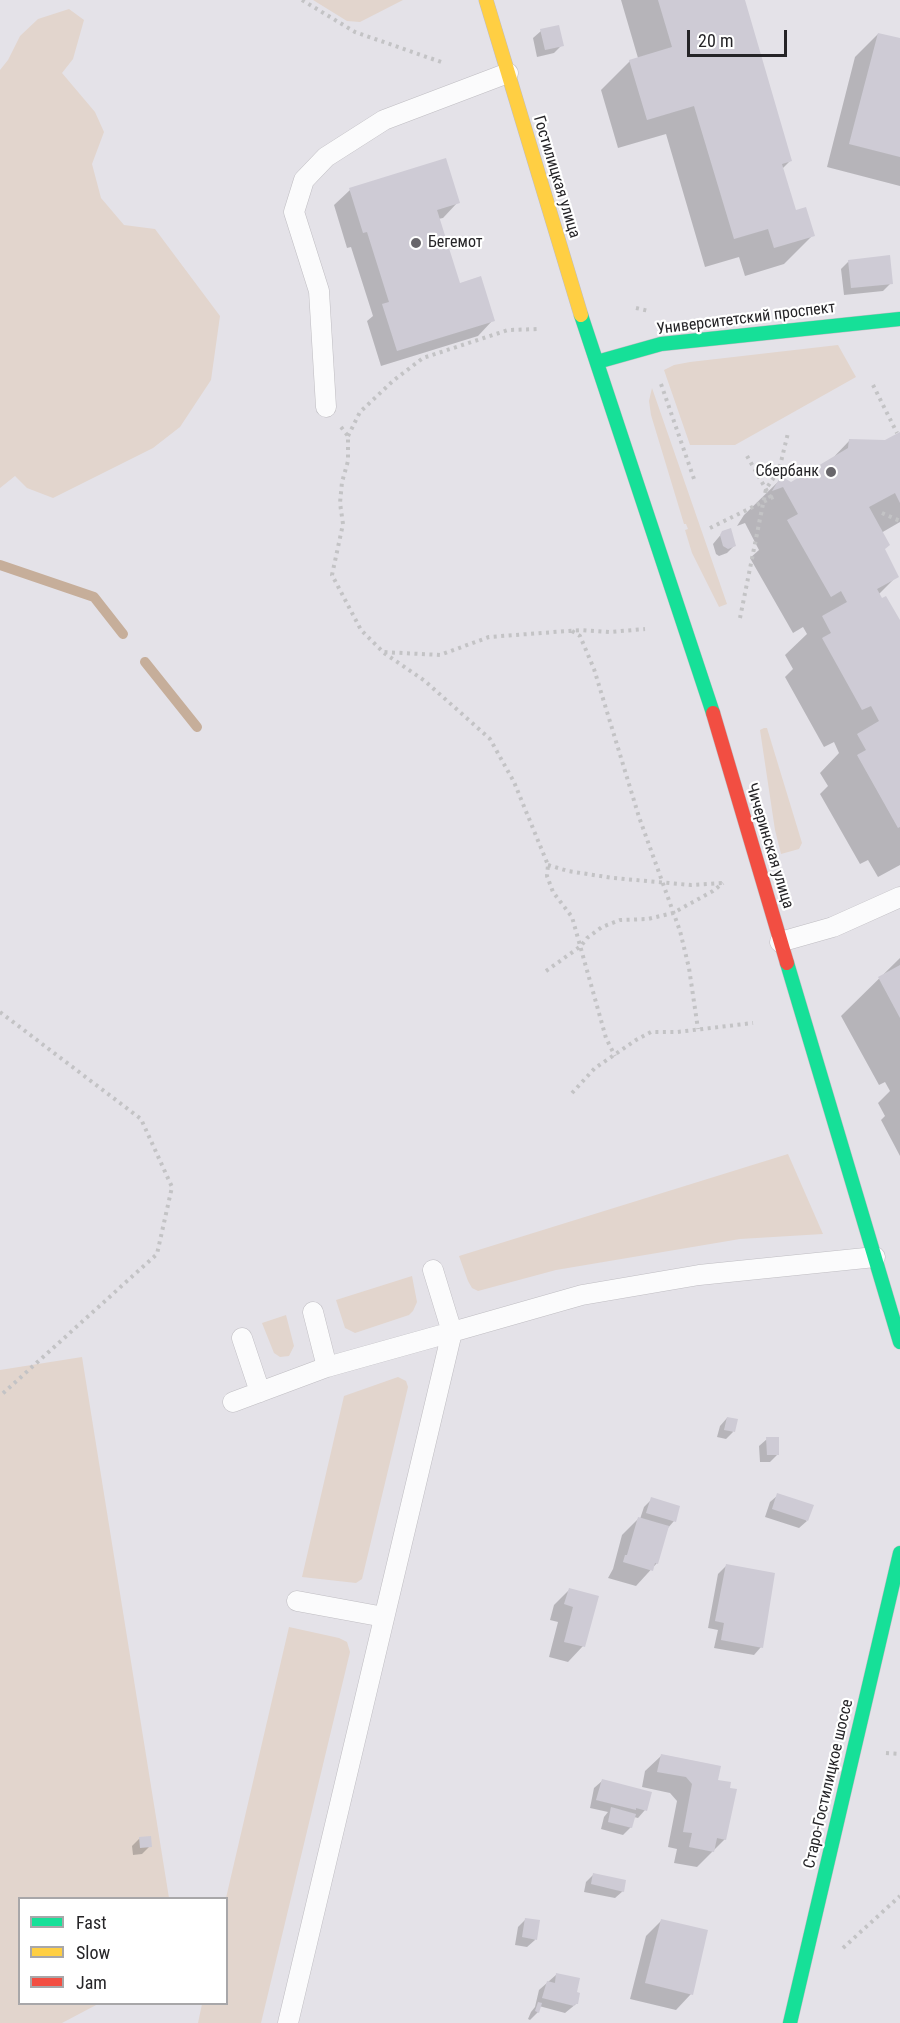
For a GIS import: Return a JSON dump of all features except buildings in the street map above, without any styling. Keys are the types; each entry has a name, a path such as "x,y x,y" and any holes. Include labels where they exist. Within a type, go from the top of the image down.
{"main road":[{"name":"Гостилицкая улица","path":"486,0 597,362"},
{"name":"Университетский проспект","path":"597,362 661,344 898,324"},
{"name":"Чичеринская улица","path":"597,362 705,687 875,1257 897,1319 900,1342"},
{"name":"Старо-Гостилицкое шоссе","path":"790,2023 900,1553"}],"lane":[{"path":"326,407 319,291 294,212 304,180 326,157 384,120 508,73"},
{"path":"780,942 833,927 900,897"},
{"path":"233,1402 327,1367 582,1295 699,1275 875,1257"},
{"path":"288,2023 452,1332 433,1270"},
{"path":"313,1312 327,1367"},
{"path":"242,1338 260,1392"},
{"path":"297,1601 384,1617"}],"path":[{"path":"302,0 355,32 444,63"},
{"path":"539,329 508,330 423,358 394,380 360,411 348,436 348,461 342,482 340,503 343,524 332,575 361,630 383,652 425,681 490,739 514,782 548,865 547,876 554,892 572,917 606,1038 615,1056"},
{"path":"661,384 694,479"},
{"path":"873,385 897,433"},
{"path":"326,407 348,436"},
{"path":"740,618 762,503 766,489 779,470 788,433"},
{"path":"710,528 773,497 747,456"},
{"path":"882,513 900,521"},
{"path":"383,652 440,655 489,638 571,630 609,632 645,629"},
{"path":"571,630 580,636 586,648 639,816 673,913 689,968 698,1029"},
{"path":"546,971 581,946 587,938 602,927 620,920 648,919 673,913 723,883 691,885 613,878 568,871 548,865"},
{"path":"0,1012 141,1119 172,1187 157,1254 0,1396"},
{"path":"572,1093 595,1068 651,1032 678,1032 753,1023"},
{"path":"804,1965 839,1951 900,1896"}],"shaded area":[{"path":"313,0 403,0 360,22 347,21"},
{"path":"69,9 84,20 73,59 62,73 95,112 104,132 92,164 101,198 124,225 155,229 220,316 211,380 180,427 153,448 53,498 27,488 15,476 0,488 0,70 8,60 20,36 38,19"},
{"path":"838,345 856,377 735,445 690,445 664,370 674,365 690,362"},
{"path":"652,388 727,604 719,607 692,553 685,530 688,529 684,524 651,415 649,401"},
{"path":"767,728 802,843 799,849 781,854 775,830 760,730"},
{"path":"788,1154 823,1234 740,1239 556,1270 478,1291 472,1288 468,1281 459,1256"},
{"path":"412,1276 417,1302 409,1315 355,1333 345,1328 336,1300"},
{"path":"286,1315 294,1346 289,1356 280,1357 274,1353 262,1323"},
{"path":"82,1357 169,1897 18,1897 18,2005 96,2005 62,2023 0,2023 0,1370"},
{"path":"398,1377 406,1381 408,1387 362,1579 356,1583 302,1577 344,1396"},
{"path":"289,1627 339,1638 347,1642 350,1652 261,2023 198,2023 202,2005 228,2005 226,1897"}],"waterway":[{"path":"0,565 94,597 123,634"},
{"path":"145,662 197,727"}],"traffic: fast":[{"path":"581,315 713,713"},
{"path":"597,362 661,344 900,319"},
{"path":"787,963 900,1342"},
{"path":"790,2023 900,1553"}],"traffic: slow":[{"path":"486,0 581,315"}],"traffic: jam":[{"path":"713,713 787,963"}],"place":[{"name":"Бегемот","path":"416,243"},
{"name":"Сбербанк","path":"831,472"}]}
